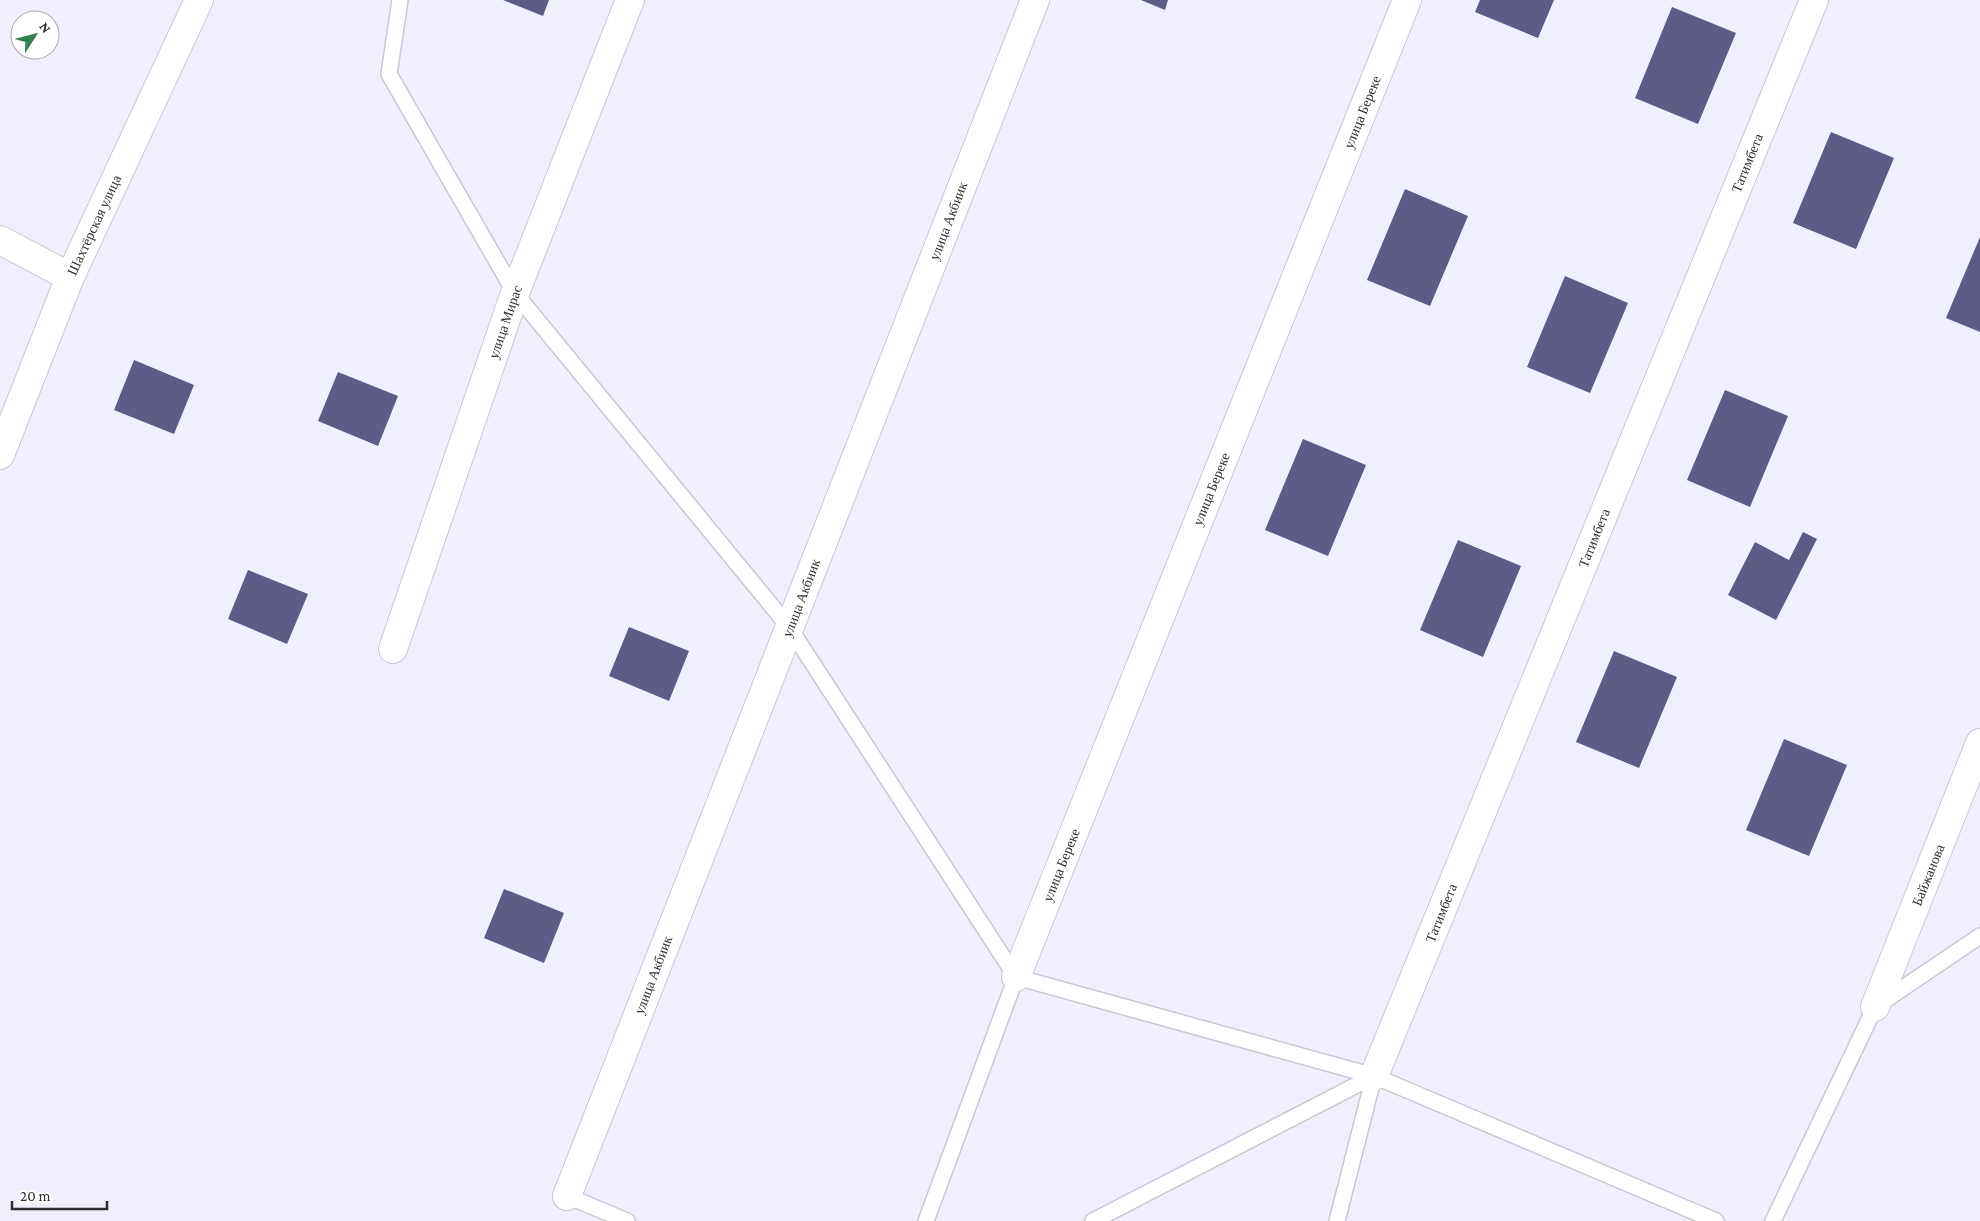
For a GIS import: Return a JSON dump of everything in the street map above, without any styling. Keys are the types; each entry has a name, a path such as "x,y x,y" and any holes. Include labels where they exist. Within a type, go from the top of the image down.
{"street":[{"name":"Шахтёрская улица","path":"0,455 70,277 199,0"},
{"name":"улица Мирас","path":"393,649 515,293 630,0"},
{"name":"улица Акбиик","path":"567,1196 1035,0"},
{"name":"улица Береке","path":"1016,977 1407,0"},
{"name":"Татимбета","path":"1374,1076 1814,0"},
{"path":"0,240 70,277"},
{"name":"Байжанова","path":"1875,1007 1980,743"}],"lane":[{"path":"400,0 388,74 515,293 789,628 1016,977 1374,1076 1716,1221"},
{"path":"1773,1221 1875,1007 1980,936"},
{"path":"926,1221 1016,977"},
{"path":"1093,1221 1374,1076"},
{"path":"1337,1221 1374,1076"},
{"path":"567,1196 627,1221"}],"building":[{"path":"503,0 549,0 543,16"},
{"path":"1141,0 1168,0 1165,10"},
{"path":"1480,0 1554,0 1538,38 1475,12"},
{"path":"1672,7 1736,33 1698,124 1635,98"},
{"path":"1831,132 1894,158 1856,249 1793,223"},
{"path":"1405,189 1468,216 1430,306 1367,280"},
{"path":"1980,237 1980,332 1946,318"},
{"path":"1565,276 1628,303 1590,393 1527,367"},
{"path":"134,360 194,385 174,434 114,410"},
{"path":"338,372 398,396 378,446 318,421"},
{"path":"1725,390 1788,416 1750,507 1687,480"},
{"path":"1303,439 1366,465 1328,556 1265,530"},
{"path":"1803,532 1817,539 1776,620 1728,595 1755,542 1789,560"},
{"path":"1458,540 1521,566 1483,657 1420,630"},
{"path":"248,570 308,594 287,644 228,619"},
{"path":"629,627 689,651 669,701 609,676"},
{"path":"1614,651 1677,677 1639,768 1576,742"},
{"path":"1784,739 1847,765 1809,856 1746,830"},
{"path":"504,889 564,913 544,963 484,938"}]}
